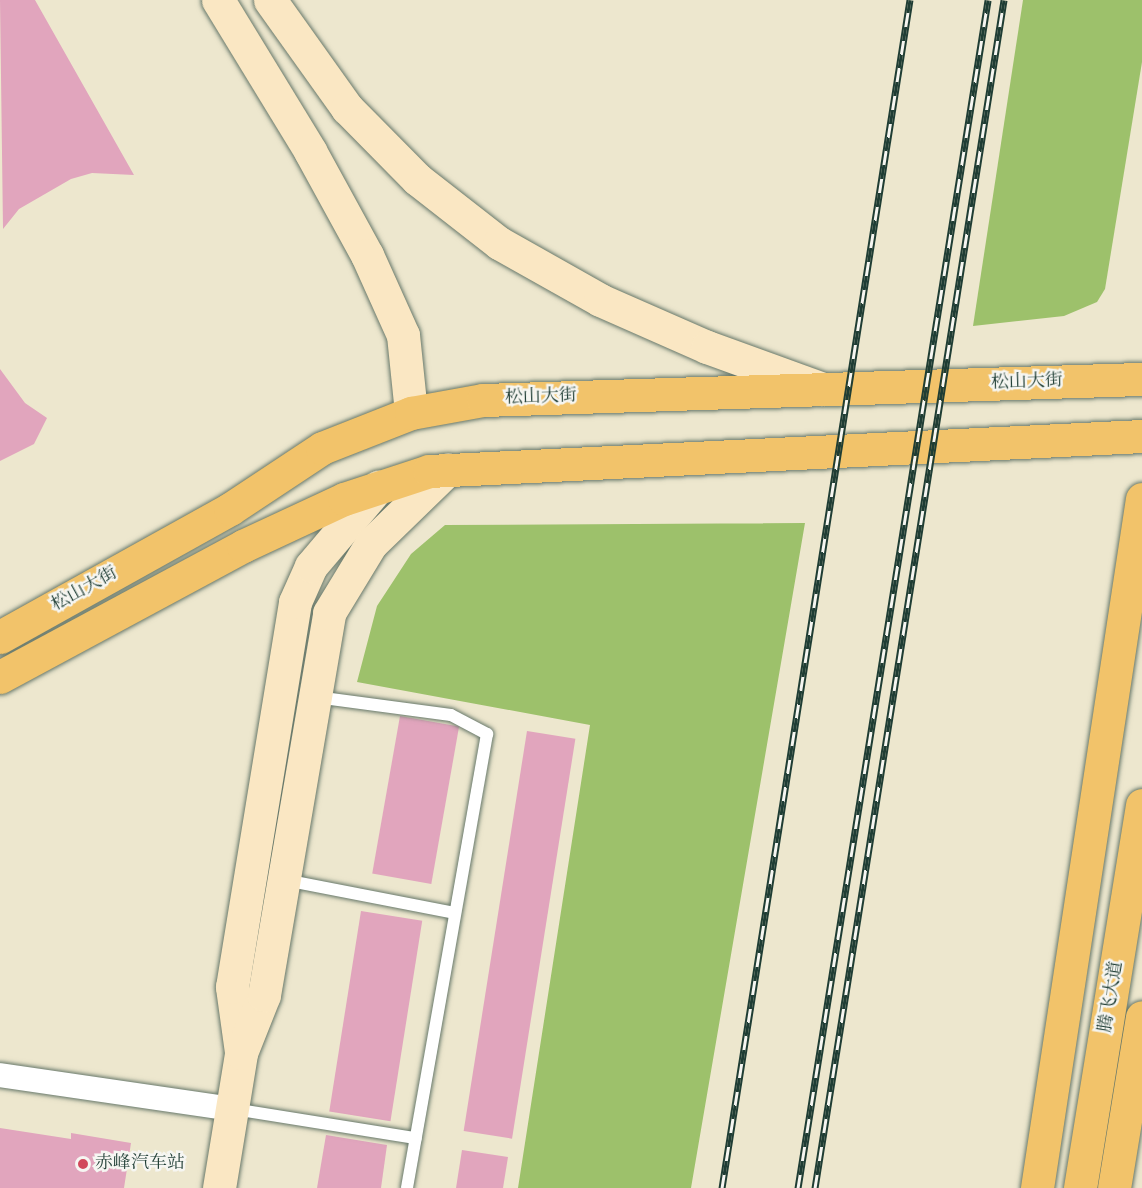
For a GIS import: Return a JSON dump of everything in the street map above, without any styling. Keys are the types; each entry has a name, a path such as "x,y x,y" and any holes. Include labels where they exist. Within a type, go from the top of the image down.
{"main road":[{"name":"松山大街","path":"0,637 230,509 322,448 411,413 483,400 1142,379"},
{"name":"松山大街","path":"0,677 243,546 378,488 429,471 1142,436"},
{"path":"1036,1188 1142,499"},
{"name":"腾飞大道","path":"1080,1188 1142,805"},
{"name":"腾飞大道","path":"1114,1188 1142,1017"}],"street":[{"path":"218,0 310,151 371,265 403,335 411,413"},
{"path":"270,0 347,108 417,179 499,243 632,314 706,347 824,389"},
{"path":"219,1188 241,1053 264,995 328,613 349,575 398,514 448,469"},
{"path":"241,1053 232,987 295,602 311,566 378,488"},
{"path":"0,1075 232,1109"}],"lane":[{"path":"314,697 451,715 487,734 407,1188"},
{"path":"284,879 455,913"},
{"path":"232,1109 416,1138"}],"green space":[{"path":"1023,0 1142,0 1142,62 1105,289 1097,302 1064,316 973,326"},
{"path":"805,523 691,1188 518,1188 590,725 357,682 377,606 411,554 445,525"}],"building":[{"path":"0,0 35,0 134,175 92,173 71,179 19,209 3,229"},
{"path":"0,369 25,403 47,418 34,444 0,461"},
{"path":"400,716 459,726 431,884 372,874"},
{"path":"527,731 575,739 512,1139 464,1131"},
{"path":"361,911 422,921 390,1121 329,1112"},
{"name":"赤峰汽车站","path":"0,1128 71,1139 71,1133 131,1143 124,1188 0,1188"},
{"path":"326,1135 387,1145 381,1188 317,1188"},
{"path":"462,1150 508,1157 503,1188 456,1188"}],"railway":[{"path":"722,1188 910,0"},
{"path":"798,1188 988,0"},
{"path":"815,1188 1004,0"}],"place":[{"name":"赤峰汽车站","path":"83,1164"}]}
